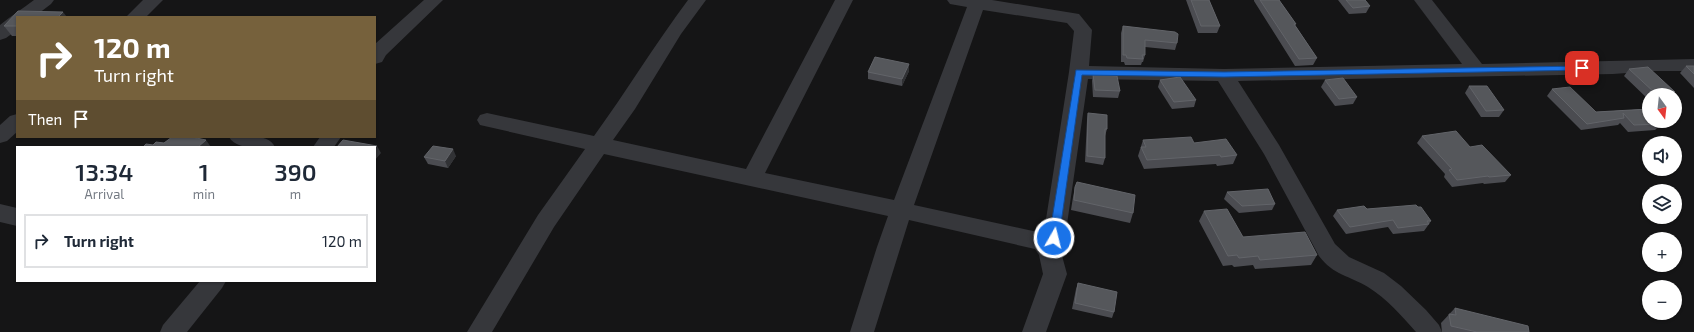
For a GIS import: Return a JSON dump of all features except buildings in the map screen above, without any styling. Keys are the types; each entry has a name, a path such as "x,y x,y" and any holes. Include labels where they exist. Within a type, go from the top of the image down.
{"street":[{"path":"24,16 45,0"},
{"path":"136,16 154,0"},
{"path":"376,56 378,52 434,0"},
{"path":"479,332 546,221 628,104 674,31 697,0"},
{"path":"752,178 844,0"},
{"path":"487,120 1042,242 1054,238 1079,72 1083,30 1072,18 977,2 956,0"},
{"path":"1423,0 1476,70"},
{"path":"862,332 888,248 977,2"},
{"path":"0,34 16,22"},
{"path":"1079,72 1224,75 1613,68 1653,65 1694,66"},
{"path":"1224,75 1272,150 1326,250 1334,261 1369,276 1386,288 1411,309 1430,332"},
{"path":"0,136 16,122"},
{"path":"242,138 262,146"},
{"path":"323,146 329,138"},
{"path":"0,213 16,217"},
{"path":"1034,332 1056,274 1050,252 1042,242"},
{"path":"172,332 205,285"}],"route":[{"path":"1054,238 1079,72 1224,75 1582,68"}]}
